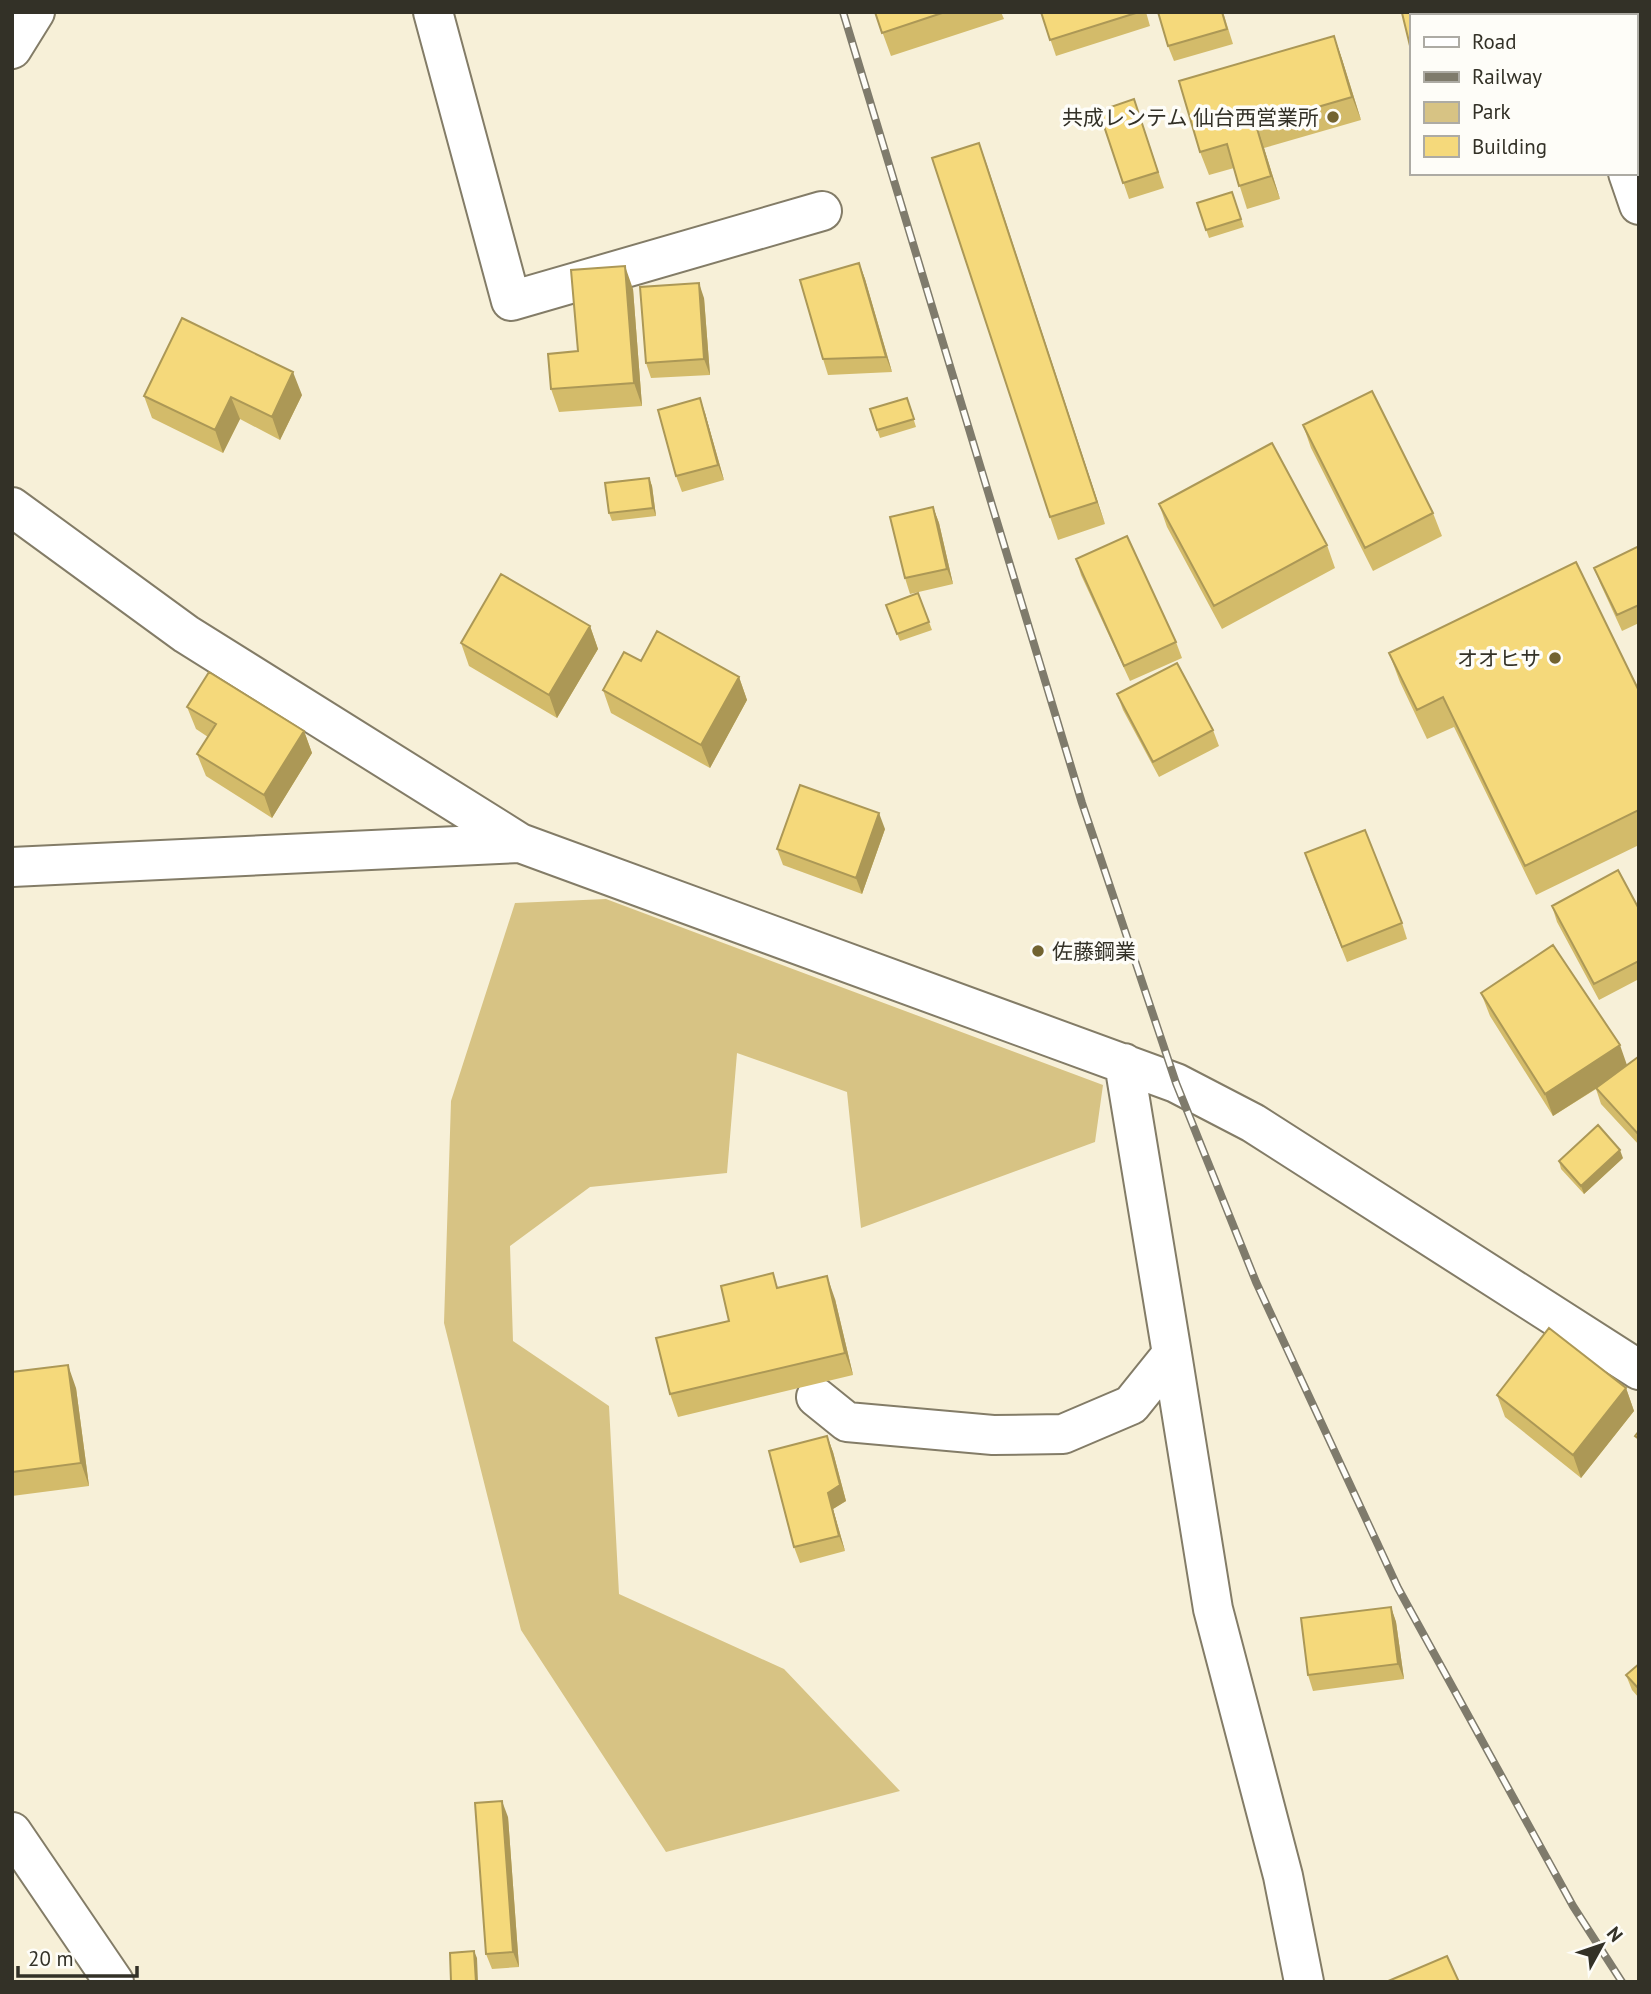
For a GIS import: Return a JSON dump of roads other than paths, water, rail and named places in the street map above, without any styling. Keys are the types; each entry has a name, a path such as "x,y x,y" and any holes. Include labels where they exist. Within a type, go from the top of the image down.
{"main road":[{"path":"12,49 34,12"},
{"path":"433,12 511,301 822,211"},
{"path":"1629,175 1639,205"},
{"path":"12,507 186,634 520,843 1176,1083 1253,1123 1639,1370"},
{"path":"12,867 520,843"},
{"path":"1124,1063 1213,1609 1283,1876 1304,1982"},
{"path":"816,1397 847,1422 993,1435 1063,1434 1131,1405 1172,1354"},
{"path":"12,1832 114,1982"}],"railway":[{"path":"843,12 1082,803 1176,1083 1256,1282 1398,1588 1573,1906 1622,1982"}],"place":[{"name":"共成レンテム 仙台西営業所","path":"1333,117"},
{"name":"オオヒサ","path":"1555,658"},
{"name":"佐藤鋼業","path":"1038,951"}]}
